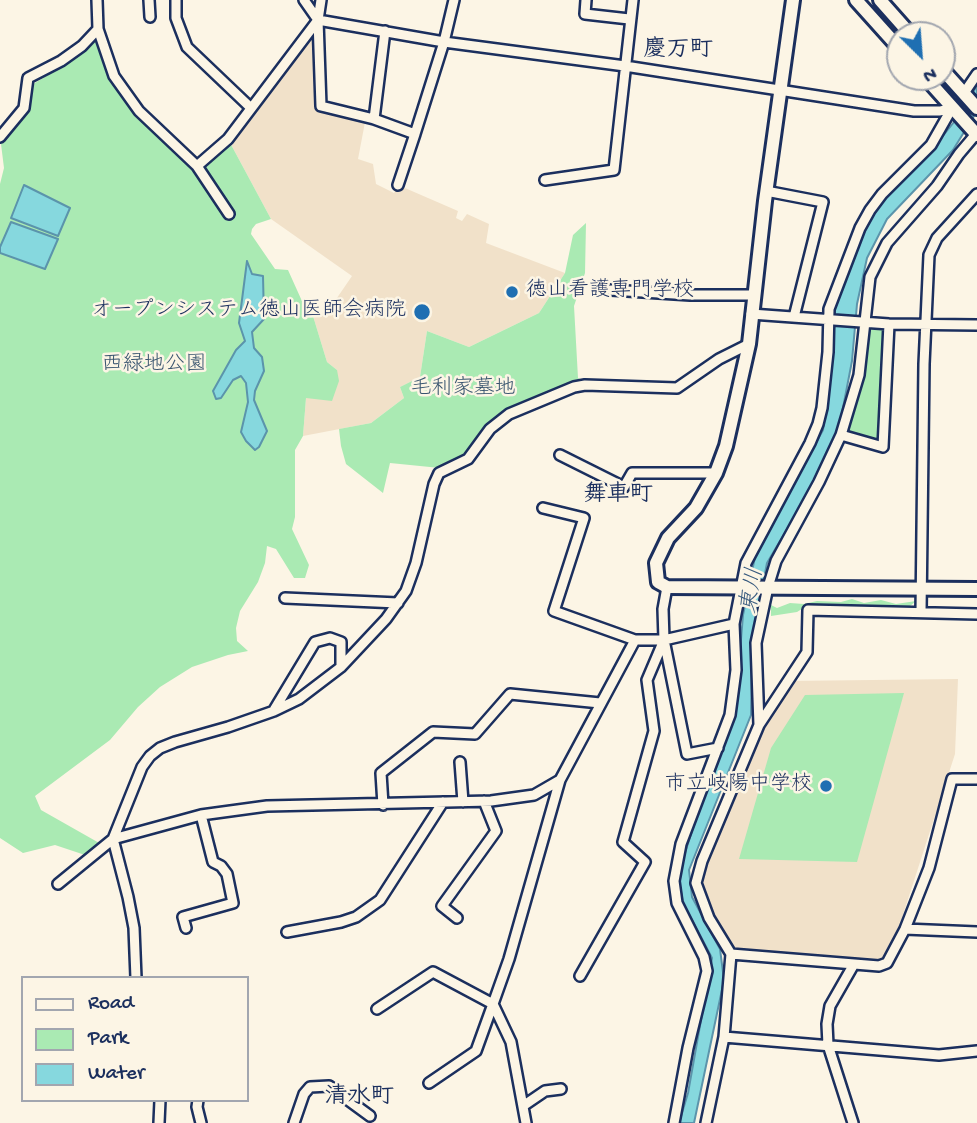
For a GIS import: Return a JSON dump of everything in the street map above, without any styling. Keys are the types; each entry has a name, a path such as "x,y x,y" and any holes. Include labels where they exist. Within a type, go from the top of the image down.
{"street":[{"path":"97,0 98,29 114,76 139,111 197,166 229,214"},
{"path":"149,0 150,17"},
{"path":"176,0 176,18 187,47 251,108"},
{"path":"304,0 318,20 444,42 625,66 914,111 952,108"},
{"path":"321,0 318,20 321,106 374,119 415,134"},
{"path":"398,185 444,42 454,0"},
{"path":"586,0 585,14 629,19"},
{"path":"545,180 614,170 632,0"},
{"path":"793,0 766,191 749,344 726,446 716,473 696,509 668,538 656,563 658,582 667,587 977,589"},
{"path":"856,0 886,33"},
{"path":"880,0 899,21"},
{"path":"197,166 228,139 318,20"},
{"path":"0,137 24,108 28,78 61,61 82,46 98,29"},
{"path":"374,119 385,31"},
{"path":"964,93 977,74"},
{"path":"956,84 977,108"},
{"path":"759,725 756,643 768,587 776,561 841,435 859,375 870,277 887,243 977,135 937,91"},
{"path":"674,1123 688,1048 707,971 704,957 677,903 674,881 681,844 730,715 736,670 734,624 746,563 818,424 828,352 829,309 870,210 882,194 913,166 931,145 952,108"},
{"path":"766,191 823,202 794,317"},
{"path":"921,612 925,324 929,255 937,238 977,194"},
{"path":"611,290 691,295 753,295"},
{"path":"751,314 864,323 977,325"},
{"path":"841,435 883,447 889,324"},
{"path":"136,976 134,928 113,839 142,767 160,748 274,711 299,699 341,667 406,591 439,473 468,459 490,429 509,414 585,385 677,388 719,359 749,344"},
{"path":"560,455 624,487 632,473 716,473"},
{"path":"543,508 584,518 554,611 635,640 664,640 734,624"},
{"path":"667,587 663,609 664,640 687,754 718,748"},
{"path":"285,597 398,603"},
{"path":"706,1123 724,1037 731,954 709,918 696,883 702,861 759,725 807,652 808,610 977,614"},
{"path":"274,711 315,642 330,638 341,642 341,667"},
{"path":"429,1083 476,1051 509,959 560,780 635,640"},
{"path":"580,976 645,862 623,842 654,731 647,680 664,640"},
{"path":"383,805 381,773 433,732 475,734 510,694 600,703"},
{"path":"460,762 463,802"},
{"path":"731,954 879,966 887,963 905,929 929,869 952,779 977,779"},
{"path":"58,884 113,839 201,815 267,806 484,801 534,795 560,780"},
{"path":"457,918 442,906 496,831 484,801"},
{"path":"287,932 348,920 380,900 443,802"},
{"path":"186,928 183,917 233,903 227,874 214,862 201,815"},
{"path":"905,929 977,932"},
{"path":"853,1123 828,1045 827,1024 830,1006 854,964"},
{"path":"377,1009 433,972 493,1004 511,1042 526,1123"},
{"path":"724,1037 939,1055 977,1051"},
{"path":"294,1123 303,1094 310,1087 329,1086 370,1116"},
{"path":"523,1106 545,1091 561,1089"},
{"path":"159,1123 160,1102"},
{"path":"198,1102 201,1123"}],"shaded area":[{"path":"318,20 321,105 366,117 358,159 373,164 376,184 394,193 398,185 458,211 456,218 462,221 467,214 489,224 486,243 565,273 539,313 469,347 427,331 420,377 400,387 404,398 371,423 303,436 306,398 337,370 327,362 313,316 328,311 352,276 271,219 228,139"},
{"path":"958,679 955,754 887,964 731,954 696,883 759,725 787,681"}],"green space":[{"name":"西緑地公園","path":"97,35 109,74 123,99 133,112 196,172 228,139 271,219 256,224 251,234 275,269 288,270 306,310 313,316 327,362 337,370 339,381 332,401 306,398 303,436 295,450 295,517 292,529 309,565 305,578 294,578 276,549 267,546 265,563 258,582 240,611 236,628 237,641 248,651 192,667 160,687 138,707 110,740 35,796 41,810 101,844 88,856 55,845 23,853 0,838 0,184 4,168 1,144 24,111 30,86 76,58"},
{"name":"毛利家墓地","path":"586,223 585,273 574,306 578,378 590,383 504,413 465,459 440,468 390,463 383,493 346,464 339,429 371,423 404,398 400,387 420,377 427,331 469,347 539,313 565,273 573,235"},
{"path":"866,327 886,328 879,444 845,432"},
{"path":"852,599 864,603 881,600 896,604 916,601 910,606 816,604 797,612 771,616 771,605 777,608 790,603 841,602"},
{"path":"904,693 857,862 739,859 771,748 805,695"}],"water":[{"name":"東川","path":"977,86 977,111 953,150 887,219 867,258 857,304 852,361 837,439 767,563 752,642 751,715 689,870 692,897 720,949 724,980 694,1123 679,1123 688,1093 712,958 683,903 678,875 705,790 735,712 743,615 756,552 823,430 833,351 835,307 852,249 875,208 922,162 954,122"},
{"path":"24,185 70,208 58,236 11,218"},
{"path":"11,222 58,239 45,269 0,253"},
{"path":"247,261 252,274 263,276 264,319 252,332 254,348 262,357 264,371 254,400 267,431 255,450 241,432 248,402 246,383 241,376 233,380 221,398 216,399 213,391 236,350 245,341 239,323"}],"place":[{"name":"徳山看護専門学校","path":"512,292"},
{"name":"オープンシステム徳山医師会病院","path":"422,312"},
{"name":"市立岐陽中学校","path":"826,786"}],"district":[{"name":"慶万町","path":"678,51"},
{"name":"舞車町","path":"618,496"},
{"name":"清水町","path":"359,1098"}]}
